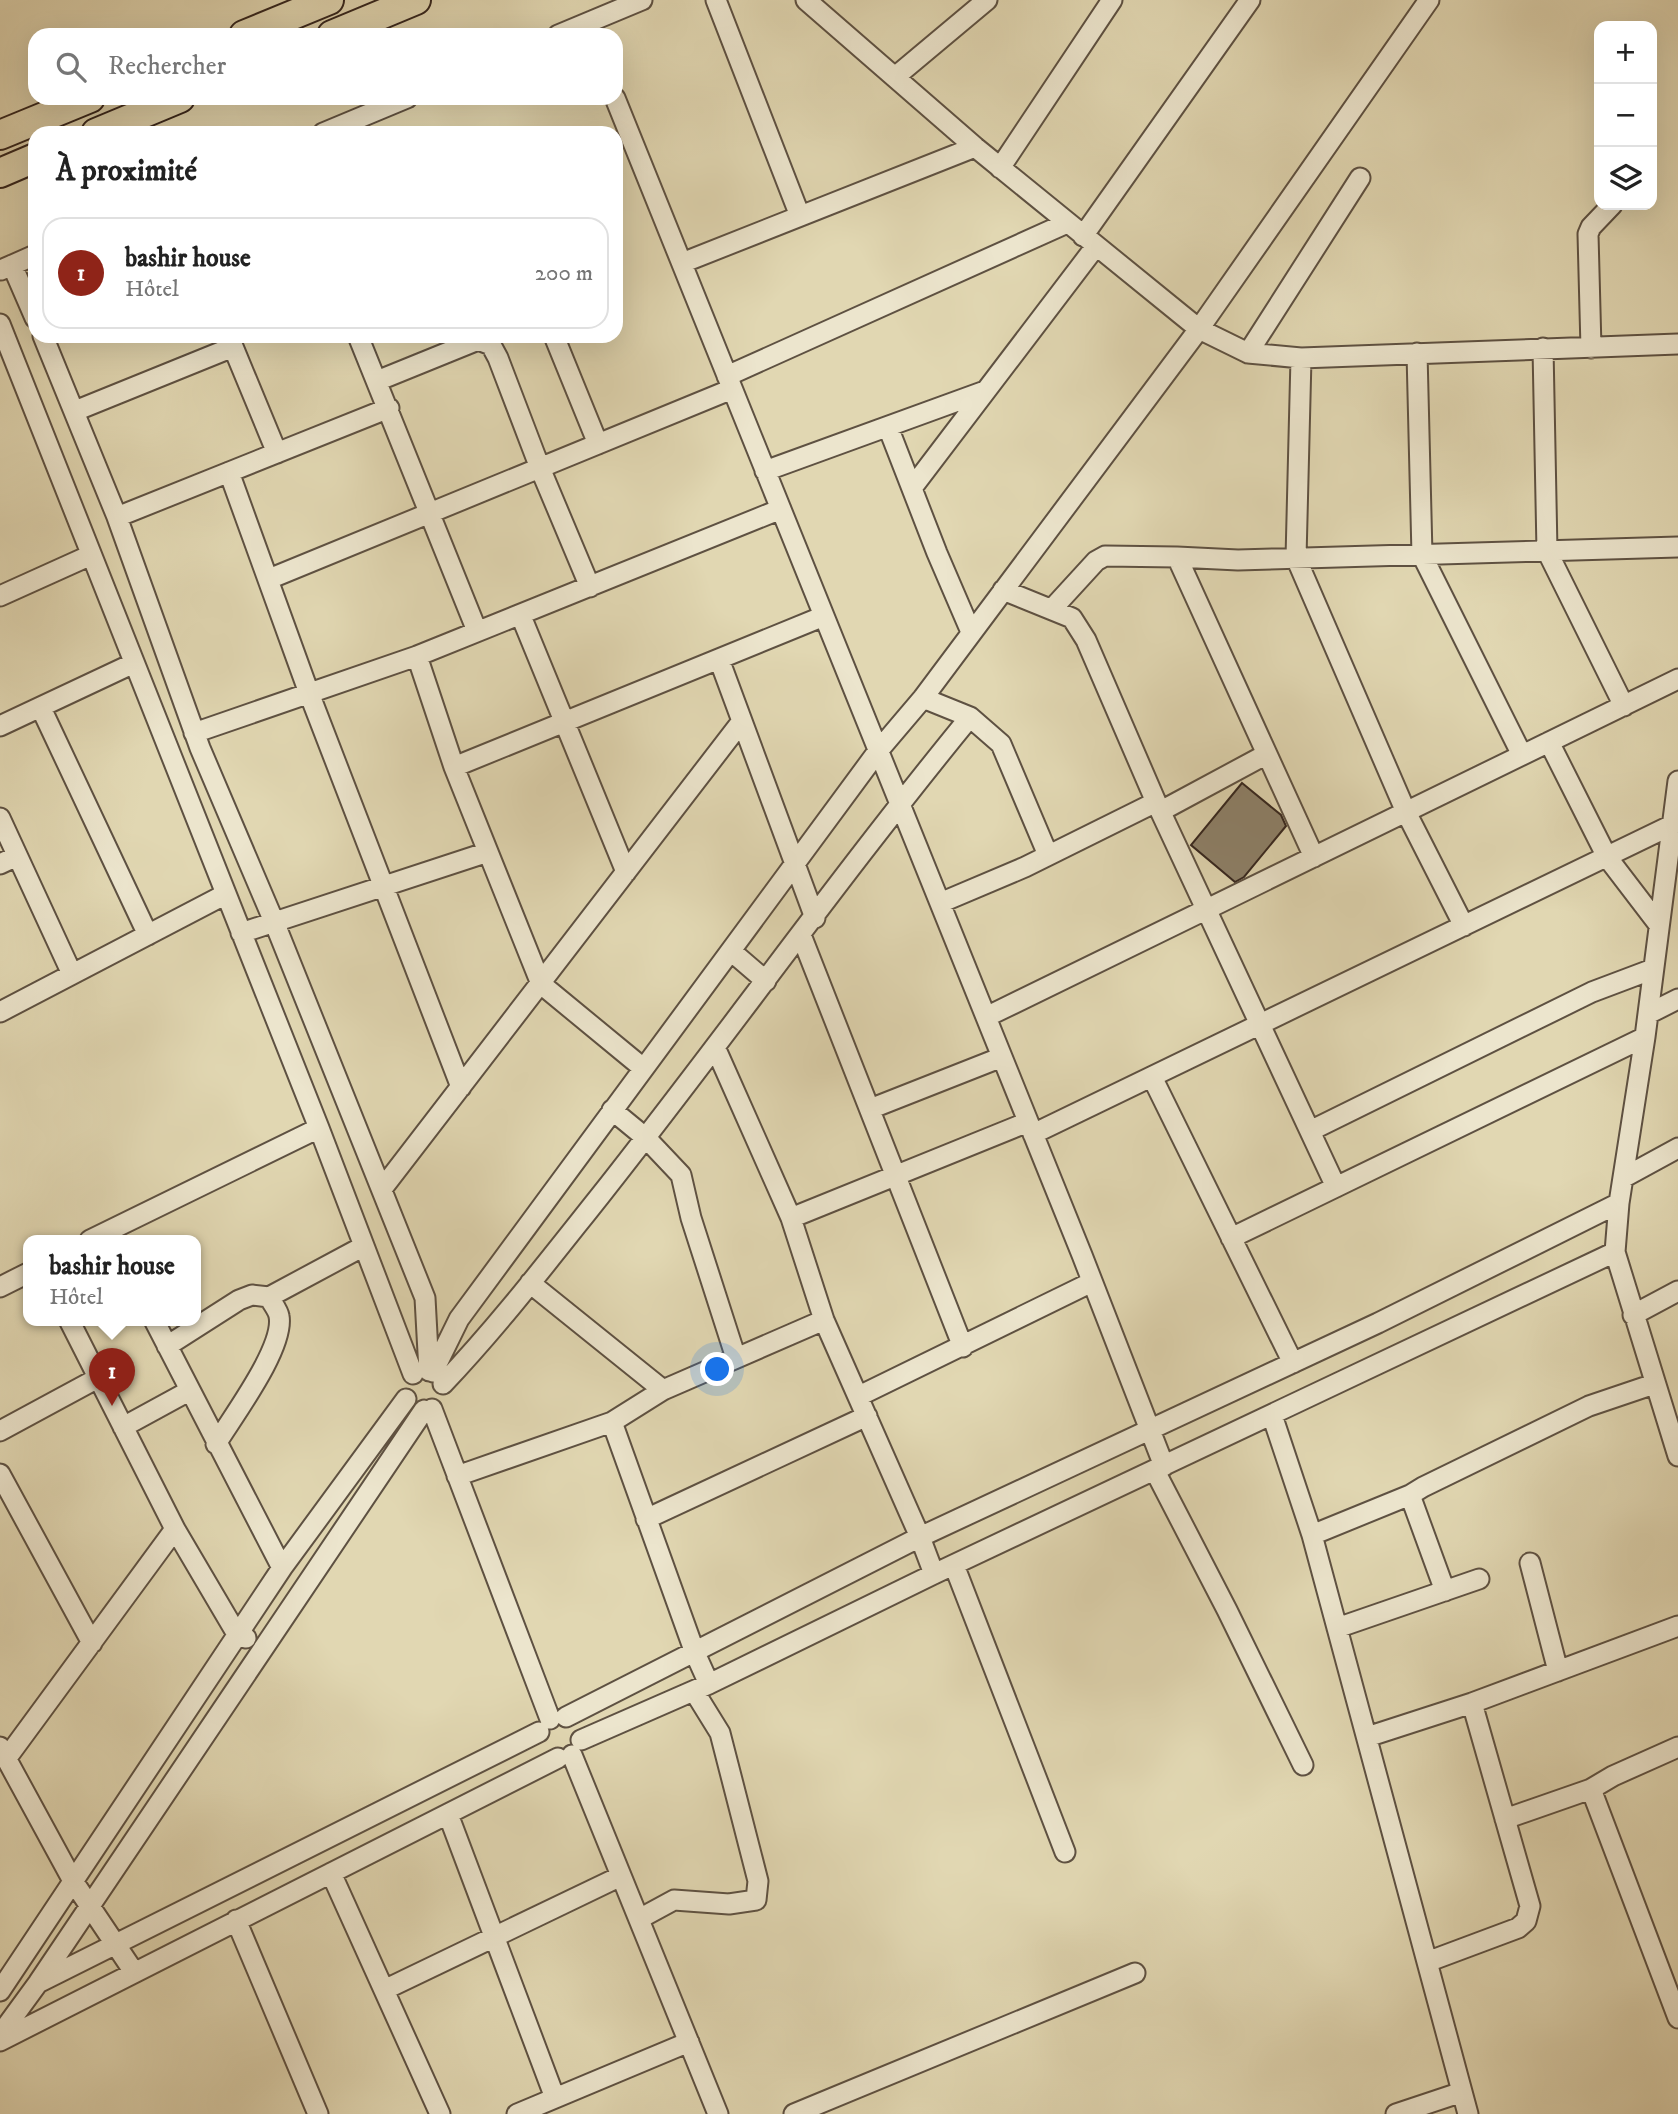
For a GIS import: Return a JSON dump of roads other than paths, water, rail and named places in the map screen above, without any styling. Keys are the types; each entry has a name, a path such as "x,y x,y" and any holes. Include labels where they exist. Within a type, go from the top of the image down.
{"highway":[{"path":"261,28 329,0"},
{"path":"349,28 416,0"},
{"path":"0,135 73,105"},
{"path":"113,126 163,105"},
{"path":"0,173 28,161"}],"street":[{"path":"589,28 642,0"},
{"path":"716,0 800,216"},
{"path":"806,0 1000,168 1199,329 1248,353 1301,358 1678,344"},
{"path":"895,77 987,0"},
{"path":"1000,168 1112,0"},
{"path":"912,488 986,391 1251,0"},
{"path":"429,1375 459,1319 878,751 923,698 1199,329 1429,0"},
{"path":"340,126 390,105"},
{"path":"616,105 621,126"},
{"path":"624,141 682,263 1152,1430 1160,1469 1303,1765"},
{"path":"682,263 975,147"},
{"path":"1248,353 1360,178"},
{"path":"1591,348 1588,234 1607,210"},
{"path":"269,579 598,444 1067,223"},
{"path":"28,258 6,267 28,306"},
{"path":"0,324 364,1246 442,1398 428,1410 0,2035"},
{"path":"46,343 117,517 197,741 275,924 425,1298 429,1375"},
{"path":"75,411 229,343"},
{"path":"231,343 277,453"},
{"path":"361,343 477,631"},
{"path":"377,382 471,343"},
{"path":"486,343 491,345 498,358 590,587"},
{"path":"557,343 598,444"},
{"path":"1543,348 1547,551 1624,706"},
{"path":"1417,353 1422,555 1522,755"},
{"path":"1301,358 1296,558 1406,812 1464,926"},
{"path":"765,471 986,391"},
{"path":"117,517 389,408"},
{"path":"888,427 971,632"},
{"path":"229,472 309,693 461,1087"},
{"path":"172,759 197,741 309,693 521,616 781,509"},
{"path":"1052,609 1096,561 1105,556 1177,556 1238,560 1678,547"},
{"path":"0,596 91,555"},
{"path":"1177,556 1314,858"},
{"path":"1003,590 1072,618 1086,640 1159,806 1336,1187"},
{"path":"521,616 626,872"},
{"path":"454,767 824,616"},
{"path":"417,656 454,767 541,984 643,1068"},
{"path":"719,659 815,918"},
{"path":"0,726 134,663"},
{"path":"986,1017 1678,679"},
{"path":"923,698 970,717 1002,744 1048,855"},
{"path":"41,708 148,935"},
{"path":"552,1723 457,1476 428,1410 411,1405 406,1399 406,1381 429,1375 487,1337 646,1138 815,918 899,803 970,717"},
{"path":"382,1189 742,721"},
{"path":"1549,742 1607,857 1659,925"},
{"path":"940,903 1159,806 1267,754"},
{"path":"1678,781 1675,823 1619,1203 1615,1252 1654,1384 1674,1429 1678,1457"},
{"path":"0,818 9,860 72,974"},
{"path":"791,1217 897,1175 1030,1128 1152,1077 1675,823"},
{"path":"241,933 488,852"},
{"path":"0,1012 226,894"},
{"path":"801,935 963,1347"},
{"path":"731,951 766,981"},
{"path":"1310,1131 1592,992 1653,969"},
{"path":"1647,1014 1678,999"},
{"path":"1231,1238 1645,1037"},
{"path":"715,1048 791,1217 824,1320 920,1536 934,1574"},
{"path":"870,1108 1002,1057"},
{"path":"1152,1077 1293,1363"},
{"path":"612,1110 646,1138 681,1175 691,1218 736,1358"},
{"path":"111,1235 319,1128"},
{"path":"1623,1178 1678,1148"},
{"path":"1,1991 38,1983 695,1653 920,1536 1293,1363 1619,1203"},
{"path":"201,1324 239,1300 252,1294 269,1297 364,1246"},
{"path":"0,2041 570,1751 934,1574 1615,1252"},
{"path":"0,1287 23,1276"},
{"path":"859,1396 1092,1282"},
{"path":"530,1283 663,1390"},
{"path":"1633,1315 1678,1291"},
{"path":"216,1444 271,1355 279,1331 279,1316 269,1297"},
{"path":"457,1476 612,1422 663,1390 824,1320"},
{"path":"72,1326 175,1529 238,1636 267,1644"},
{"path":"157,1326 282,1569"},
{"path":"167,1346 198,1326"},
{"path":"0,1431 97,1378"},
{"path":"1312,1535 1410,1495 1589,1406 1654,1384"},
{"path":"123,1427 189,1391"},
{"path":"1,1991 282,1569 406,1399"},
{"path":"1272,1415 1312,1535 1468,2114"},
{"path":"646,1519 867,1416"},
{"path":"612,1422 695,1653 702,1687 720,1733 758,1881 756,1900 729,1904 674,1900 639,1919"},
{"path":"0,1474 92,1643"},
{"path":"1410,1495 1445,1591"},
{"path":"134,1972 73,1881 3,1753 92,1643 175,1529"},
{"path":"1530,1563 1558,1671"},
{"path":"954,1565 1065,1852"},
{"path":"1337,1628 1479,1579"},
{"path":"1367,1737 1472,1703 1678,1626"},
{"path":"1427,1962 1517,1928 1526,1921 1530,1906 1472,1703"},
{"path":"552,1723 540,1744 547,1754 570,1751"},
{"path":"552,1723 575,1723 580,1731 570,1751 718,2114"},
{"path":"1505,1819 1591,1789 1613,1776 1678,1747"},
{"path":"1591,1789 1674,1994 1678,2018"},
{"path":"448,1814 555,2098"},
{"path":"331,1873 440,2114"},
{"path":"384,1990 621,1875"},
{"path":"236,1920 318,2114"},
{"path":"794,2114 1135,1973"},
{"path":"524,2113 689,2042"},
{"path":"1396,2114 1462,2092"}],"place":[{"name":"bashir house","path":"112,1406"}]}
